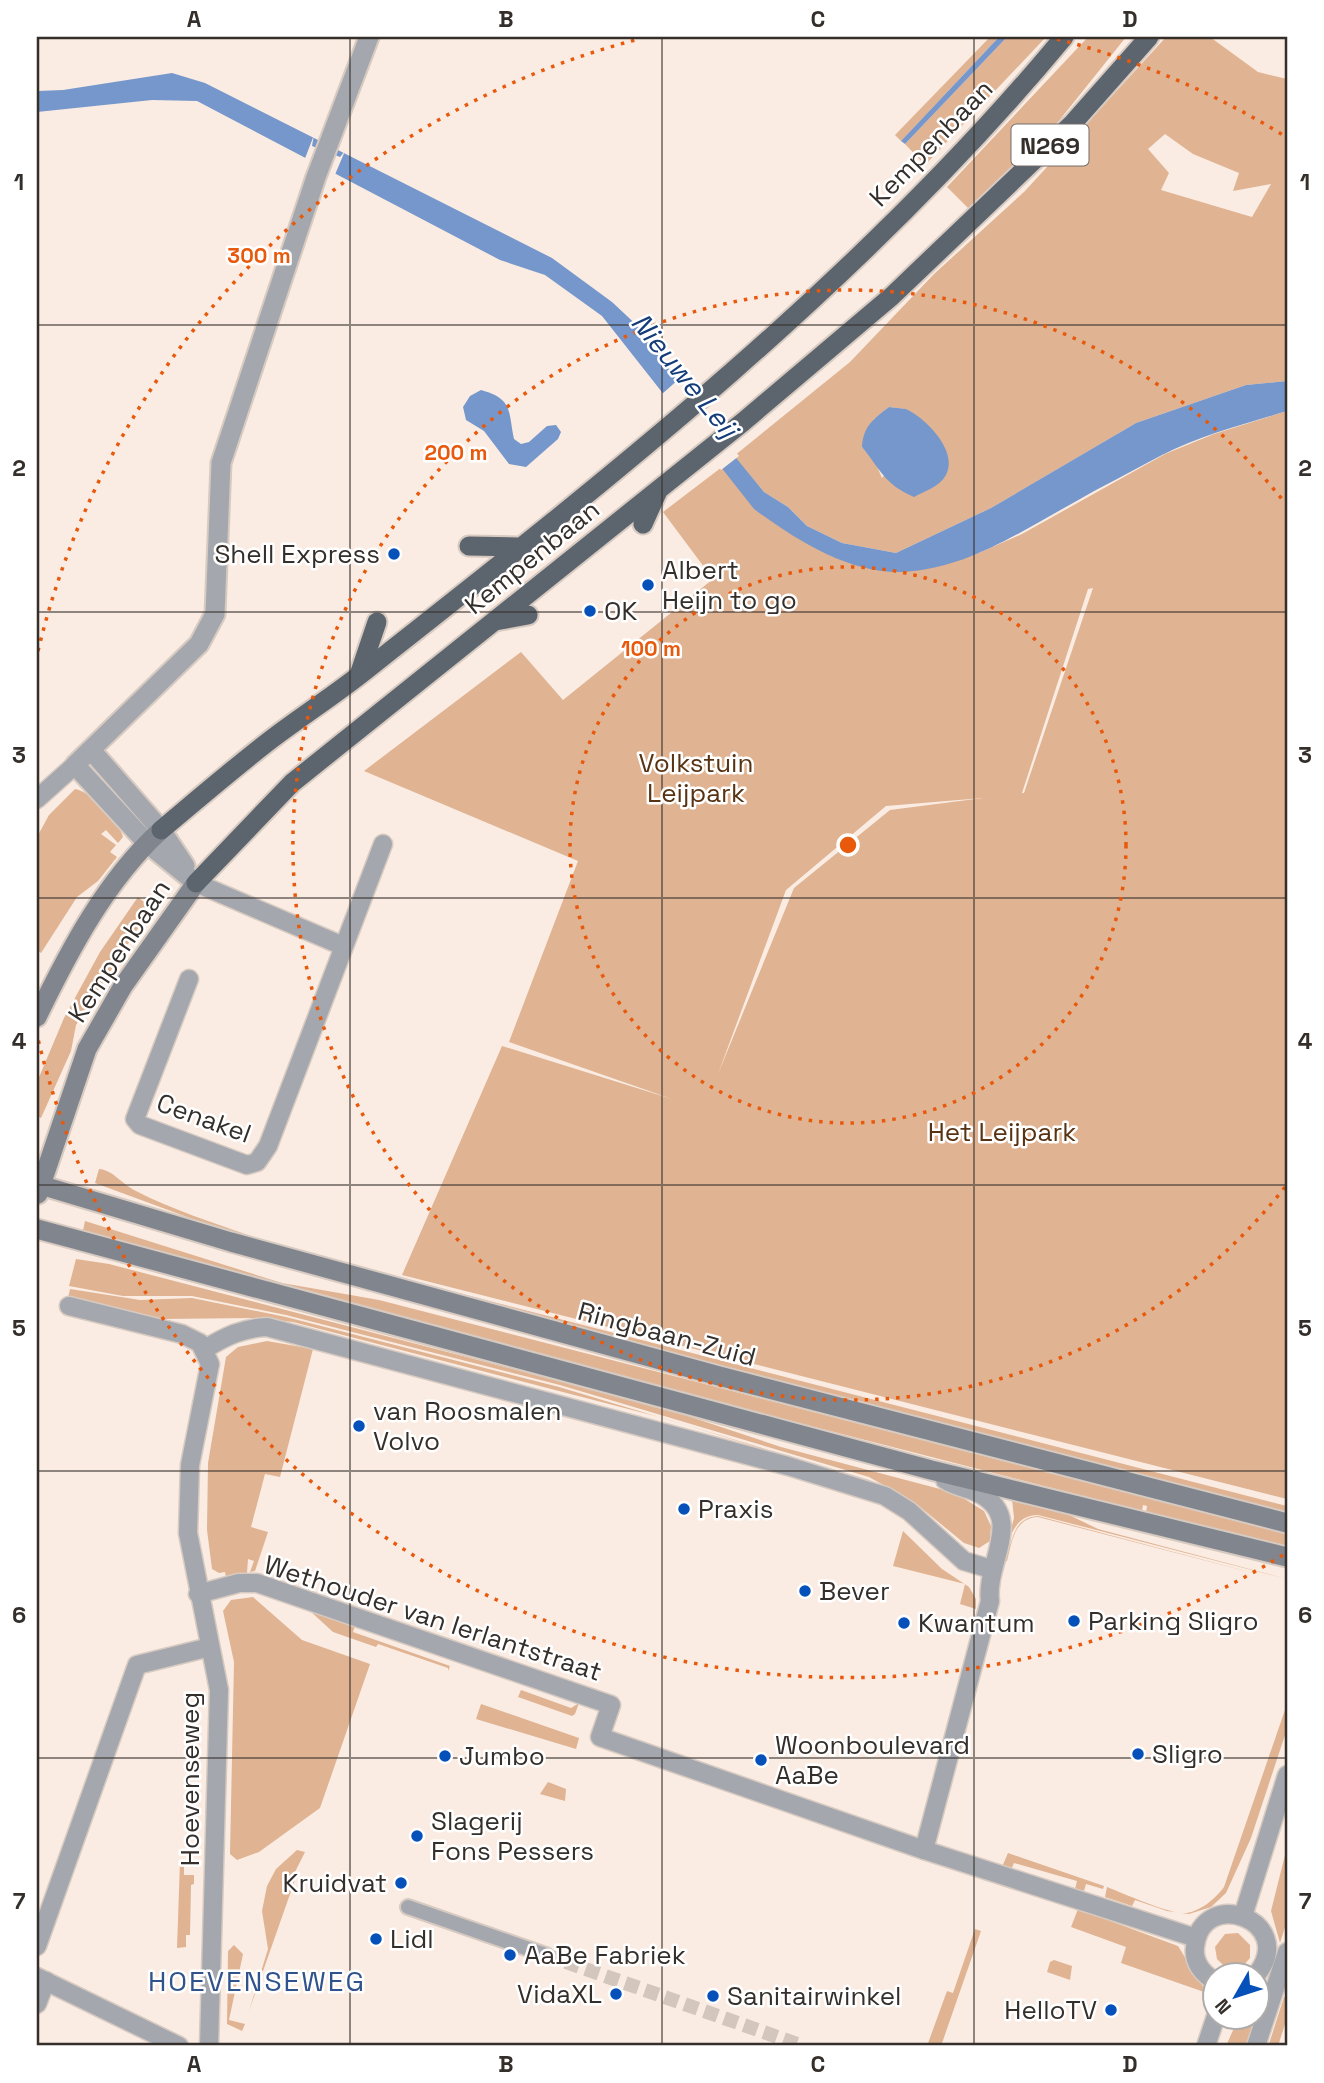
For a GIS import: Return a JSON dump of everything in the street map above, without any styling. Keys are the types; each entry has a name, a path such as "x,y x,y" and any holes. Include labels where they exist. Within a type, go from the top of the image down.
{"highway":[{"name":"Kempenbaan","path":"154,836 272,739 359,676 650,443 790,320 937,178 1026,83 1064,37"},
{"name":"Kempenbaan","path":"196,883 292,783 743,422 892,296 976,219 1073,123 1149,37"},
{"path":"643,524 659,489"},
{"path":"469,546 517,547"},
{"path":"494,621 528,615"},
{"path":"359,676 377,622"}],"main road":[{"name":"Kempenbaan","path":"37,1017 70,951 154,836"},
{"name":"Kempenbaan","path":"38,1188 86,1049 123,986 196,883"},
{"name":"Ringbaan-Zuid","path":"38,1188 692,1369 1287,1523"},
{"path":"37,1229 931,1469 1287,1557"}],"street":[{"path":"37,800 199,644 215,614 221,463 316,177 369,37"},
{"path":"91,750 154,836 196,883 343,946"},
{"path":"75,765 154,836"},
{"name":"Cenakel","path":"189,979 135,1119 140,1125 247,1165 257,1162 268,1146 383,844"},
{"path":"69,1306 182,1334 205,1349 226,1336 245,1329 267,1327 789,1466 885,1496 909,1511 964,1561 991,1569"},
{"name":"Hoevenseweg","path":"205,1349 210,1364 210,1378 190,1465 188,1533 219,1690 209,2046"},
{"path":"924,1850 990,1601 988,1584 1003,1533 1003,1519 996,1505 979,1493 947,1482 931,1469"},
{"name":"Wethouder van Ierlantstraat","path":"198,1594 239,1583 257,1583 611,1705 600,1737 924,1850 1196,1938"},
{"path":"37,1946 134,1671 144,1661 210,1647"},
{"path":"1243,1916 1287,1775"},
{"path":"408,1907 546,1955"},
{"path":"1202,1971 1197,1963 1196,1938 1201,1928 1219,1915 1243,1916 1258,1926 1267,1946 1264,1960"},
{"path":"1256,2046 1287,1952"},
{"path":"37,2004 41,1979 179,2046"}],"green space":[{"path":"990,37 999,37 901,141 895,135"},
{"path":"1007,37 1046,37 925,165 905,144"},
{"path":"1088,37 1126,37 1058,122 970,210 947,187"},
{"path":"1166,37 1210,37 1258,72 1287,79 1287,381 1246,385 1136,423 991,508 896,553 842,543 807,526 788,507 764,492 734,456 850,362 934,274 1025,191","holes":["1165,134 1193,154 1239,173 1233,191 1271,184 1252,217 1161,190 1169,173 1148,149","889,407 905,409 925,423 882,478 876,464 862,447 874,419"]},
{"name":"Het Leijpark","path":"1287,411 1287,1499 402,1275 502,1046 672,1099 509,1042 578,861 364,771 521,652 563,700 713,579 663,512 722,467 831,556 871,569 902,572 981,552 1022,534 1165,454 1214,434","holes":["1093,588 1024,793 1022,793 1088,589","983,798 890,810 794,888 718,1074 786,890 886,806"]},
{"path":"75,789 82,791 104,808 123,837 118,843 106,830 101,834 116,845 110,852 117,857 98,881 77,897 41,953 37,950 37,837 49,815"},
{"path":"138,897 151,908 76,1025 71,1051 41,1118 37,1116 37,1082 64,1018 100,952"},
{"path":"99,1169 109,1172 136,1191 170,1206 280,1247 1287,1506 1287,1513 361,1275 244,1238 95,1183"},
{"path":"85,1221 282,1283 379,1300 1287,1534 1287,1549 1146,1513 1147,1506 1143,1505 1142,1511 188,1266 82,1235"},
{"path":"76,1259 109,1264 670,1410 781,1447 955,1493 984,1511 991,1526 990,1541 979,1548 964,1543 914,1502 869,1477 560,1385 286,1315 192,1296 123,1296 69,1286"},
{"path":"70,1289 140,1300 192,1298 286,1317 559,1387 658,1417 293,1322 254,1318 161,1319 68,1298"},
{"path":"267,1341 313,1349 280,1477 265,1474 251,1527 268,1532 255,1571 250,1572 254,1561 248,1559 247,1573 226,1577 225,1572 219,1573 212,1569 207,1530 208,1463 226,1357 238,1347"},
{"path":"682,1424 869,1480 913,1503 939,1528 876,1487 853,1477"},
{"path":"1012,1499 1063,1512 1098,1529 1287,1579 1038,1515 1023,1519 1017,1524 1010,1538 1004,1561 1015,1532 1007,1561 1002,1563 1014,1518"},
{"path":"1038,1516 1287,1582 1038,1517 1024,1522 1015,1532 1018,1526 1023,1521"},
{"path":"903,1531 942,1569 964,1584 893,1566"},
{"path":"965,1584 976,1599 976,1609 960,1604"},
{"path":"253,1597 302,1640 370,1664 320,1808 259,1852 237,1860 230,1854 234,1662 223,1611 231,1600"},
{"path":"309,1610 355,1626 353,1632 450,1666 448,1671 448,1668 378,1644 376,1647 333,1632"},
{"path":"521,1690 571,1708 579,1703 572,1716 518,1697"},
{"path":"481,1704 579,1738 576,1749 476,1719"},
{"path":"1287,1704 1287,1729 1251,1838 1226,1893 1211,1907 1189,1914 1167,1911 1135,1900 1132,1906 1105,1897 1107,1887 1156,1906 1188,1913 1206,1905 1216,1896 1224,1887"},
{"path":"548,1782 566,1789 565,1801 540,1794"},
{"path":"1287,1847 1287,1921 1280,1943 1271,1911"},
{"path":"297,1850 305,1852 293,1876 296,1877 249,2011 268,1949 262,1911 267,1886 276,1869"},
{"path":"1008,1853 1104,1886 1103,1889 1086,1884 1084,1891 1075,1889 1077,1881 1014,1863 1011,1870 1002,1867"},
{"path":"180,1862 184,1862 184,1875 194,1875 194,1884 191,1885 190,1935 186,1935 186,1947 177,1948"},
{"path":"1078,1909 1178,1946 1202,1985 1202,1991 1121,1963 1126,1947 1071,1927"},
{"path":"975,1929 981,1931 941,2046 927,2046 947,1991 953,1993"},
{"path":"1238,1933 1250,1945 1248,1960 1217,1959 1215,1947 1225,1934"},
{"path":"234,1945 243,1954 229,2020 245,2024 242,2031 227,2024 228,1951"},
{"path":"1054,1960 1072,1966 1070,1980 1047,1972 1050,1962"},
{"path":"1284,1997 1287,1998 1287,2018 1278,2046 1269,2044"},
{"path":"1233,2030 1252,2030 1246,2046 1226,2046"}],"water":[{"path":"999,37 1007,37 905,144 901,141"},
{"path":"172,73 205,83 552,258 612,302 643,331 705,420 764,492 788,507 807,526 842,543 896,553 991,508 1136,423 1246,385 1287,381 1287,411 1223,430 1177,448 1013,537 949,564 903,572 883,571 843,561 805,543 754,509 602,316 545,275 500,260 197,101 152,100 37,112 37,91 63,90"},
{"path":"481,390 499,397 504,402 514,439 521,444 529,442 547,426 556,425 561,432 558,439 526,467 509,464 484,431 466,420 463,407 470,396"},
{"path":"889,407 906,409 923,420 938,437 948,456 949,466 940,483 914,497 889,482 862,447 864,434 870,424"}],"pier":[{"path":"314,135 312,146 340,157 345,151 334,177 304,161"},
{"path":"679,379 739,456 721,470 662,394"}],"tunnel":[{"path":"546,1955 803,2046"}],"place":[{"name":"Shell Express","path":"394,554"},
{"name":"Albert Heijn to go","path":"648,585"},
{"name":"OK","path":"590,611"},
{"name":"van Roosmalen Volvo","path":"359,1426"},
{"name":"Praxis","path":"684,1509"},
{"name":"Bever","path":"805,1591"},
{"name":"Parking Sligro","path":"1074,1621"},
{"name":"Kwantum","path":"904,1623"},
{"name":"Sligro","path":"1138,1754"},
{"name":"Jumbo","path":"445,1756"},
{"name":"Woonboulevard AaBe","path":"761,1760"},
{"name":"Slagerij Fons Pessers","path":"417,1836"},
{"name":"Kruidvat","path":"401,1883"},
{"name":"Lidl","path":"376,1939"},
{"name":"AaBe Fabriek","path":"510,1955"},
{"name":"VidaXL","path":"616,1994"},
{"name":"Sanitairwinkel","path":"713,1996"},
{"name":"HelloTV","path":"1111,2010"}],"district":[{"name":"HOEVENSEWEG","path":"257,1981"}],"water label":[{"name":"Nieuwe Leij","path":"685,375"}],"park label":[{"name":"Volkstuin Leijpark","path":"696,778"}]}
